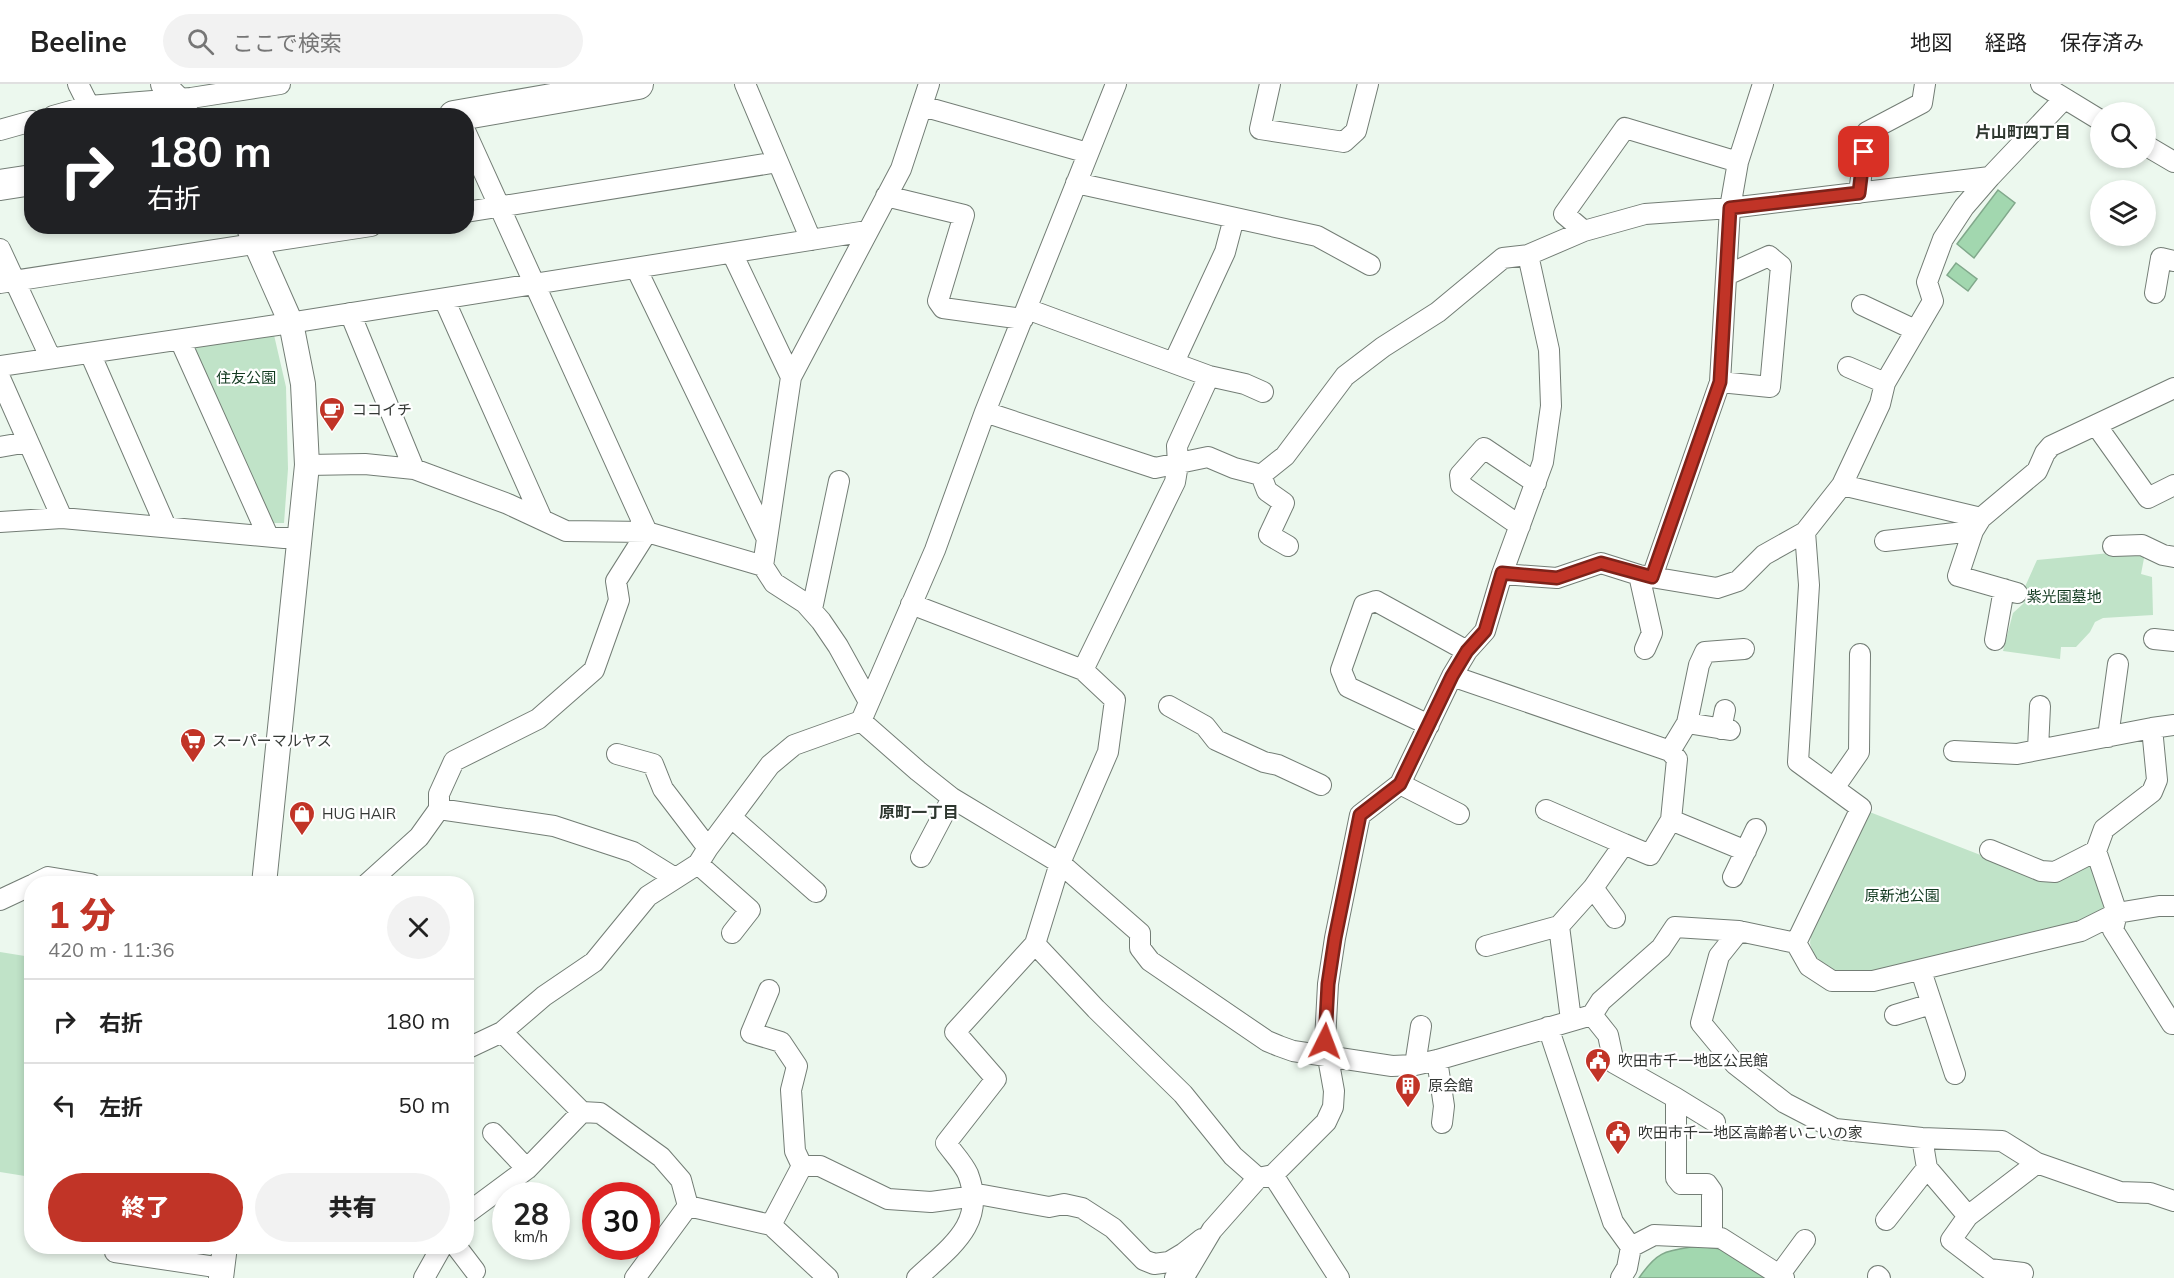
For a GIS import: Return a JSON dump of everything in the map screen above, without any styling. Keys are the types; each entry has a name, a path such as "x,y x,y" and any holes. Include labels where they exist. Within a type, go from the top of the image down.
{"main road":[{"path":"474,112 638,84"},
{"path":"0,185 24,181"}],"street":[{"path":"78,84 89,106"},
{"path":"82,108 176,100 280,84"},
{"path":"745,84 811,240"},
{"path":"869,702 830,633 812,609 774,583 764,566 791,377 901,169 929,84"},
{"path":"474,1045 502,1032 544,996 594,962 648,896 703,856 770,765 794,745 861,721 935,550 985,412 1116,84"},
{"path":"1270,84 1260,129 1344,142 1356,131 1368,84"},
{"path":"1645,650 1652,633 1645,576 1720,382 1730,208 1738,162 1763,84"},
{"path":"1859,193 1867,132 1922,103 1925,84"},
{"path":"2041,84 2090,114"},
{"path":"1502,573 1557,578 1601,563 1645,576 1717,588 1738,581 1764,555 1805,532 1842,485 1880,404 1885,383 1933,301 1927,282 1943,239 1990,177 2064,99"},
{"path":"922,106 1088,153"},
{"path":"0,130 24,123"},
{"path":"1584,231 1564,214 1625,128 1738,162"},
{"path":"474,150 647,532"},
{"path":"2156,151 2174,162"},
{"path":"474,211 778,162"},
{"path":"1261,475 1285,456 1345,376 1383,347 1438,312 1503,258 1528,255 1584,231 1645,214 1730,208 1990,177"},
{"path":"1076,183 1317,236 1370,266"},
{"path":"886,196 964,215 938,301 943,308 1025,314 1174,362 1209,376 1245,384 1263,392"},
{"path":"1174,362 1225,252 1234,218"},
{"path":"0,366 291,323 867,231"},
{"path":"7,282 251,236 275,234"},
{"path":"251,236 291,323 303,384 307,465 265,876"},
{"path":"0,249 7,282 50,357"},
{"path":"732,253 791,377"},
{"path":"802,1166 820,1166 888,1198 931,1202 984,1195 1049,1208 1064,1204 1082,1208 1113,1228 1144,1260 1154,1264 1169,1262 1177,1258 1212,1230 1266,1177 1329,1125 1334,1091 1325,1041 1328,984 1360,815 1400,784 1452,676 1467,651 1485,631 1502,573 1543,462 1551,406 1549,350 1528,255"},
{"path":"1720,382 1770,387 1781,266 1769,256 1727,275"},
{"path":"2155,293 2161,258 2174,261"},
{"path":"636,268 767,539"},
{"path":"444,299 542,519"},
{"path":"1862,305 1915,330"},
{"path":"350,313 414,469"},
{"path":"180,340 268,536"},
{"path":"90,353 166,527"},
{"path":"1848,367 1885,383"},
{"path":"1083,670 1175,482 1178,464 1177,446 1209,376"},
{"path":"0,378 62,518"},
{"path":"1995,640 2011,591 1958,576 1977,525 2037,471 2045,453 2051,446 2174,388"},
{"path":"985,412 1155,468 1208,457 1234,468 1261,475"},
{"path":"2096,425 2148,498 2174,485"},
{"path":"0,447 28,442"},
{"path":"1520,526 1461,485 1460,475 1484,448 1536,483"},
{"path":"307,465 365,464 414,469 508,504 566,531 647,532 764,566"},
{"path":"1261,475 1267,491 1284,503 1269,535 1288,546"},
{"path":"812,609 839,481"},
{"path":"1842,485 1977,525"},
{"path":"0,522 62,518 299,538"},
{"path":"1885,541 1977,525"},
{"path":"376,876 419,837 439,809 439,794 454,761 538,719 594,670 619,600 616,581 647,532"},
{"path":"1796,943 1861,808 1798,762 1809,585 1805,532"},
{"path":"2113,546 2142,545 2163,555 2174,557"},
{"path":"1429,725 1348,687 1341,670 1364,605 1376,601 1467,651"},
{"path":"911,604 1083,670 1115,700 1108,752 1060,863 1035,944 955,1032 996,1079 946,1143 967,1172 974,1210 967,1227 956,1242 917,1278"},
{"path":"2154,639 2174,641"},
{"path":"1670,752 1687,723 1699,665 1705,652 1744,649"},
{"path":"1834,788 1859,752 1860,654"},
{"path":"2108,737 2118,664"},
{"path":"1452,676 1670,752 1677,759 1671,820 1650,855 1546,810"},
{"path":"1169,706 1205,726 1216,740 1321,785"},
{"path":"2038,748 2040,706"},
{"path":"861,721 952,798 1060,863 1140,933 1140,948 1150,961 1267,1041 1293,1051 1392,1066 1414,1065 1437,1060 1592,1015 1600,1001 1661,948 1676,927 1739,931 1796,943 1809,966 1832,981 1873,981 2081,931 2117,913 2159,906 2174,906"},
{"path":"1687,723 1725,723"},
{"path":"1954,751 2017,754 2038,748 2174,725"},
{"path":"2152,728 2166,780 2104,829 2096,851 2117,913 2113,930 2174,1024"},
{"path":"618,754 656,757 663,789 703,856 750,910 732,933"},
{"path":"1400,784 1459,814"},
{"path":"921,857 952,798"},
{"path":"439,809 554,826 633,852 675,878"},
{"path":"732,818 816,892"},
{"path":"1671,820 1746,851"},
{"path":"1733,877 1756,829"},
{"path":"1486,945 1560,926 1593,888 1624,844"},
{"path":"1990,850 2041,871 2055,872 2096,851"},
{"path":"0,900 24,888"},
{"path":"1593,888 1615,918"},
{"path":"1560,926 1571,1020"},
{"path":"1739,931 1719,956 1701,1023 1735,1064 1785,1103 1835,1129 1922,1138 2002,1141 2037,1163 2120,1192 2150,1193 2174,1201"},
{"path":"1035,944 1096,1009 1183,1094 1233,1156 1266,1177 1339,1278"},
{"path":"1921,971 1955,1074"},
{"path":"769,990 751,1033 781,1042 797,1066 791,1090 795,1151 802,1166"},
{"path":"1895,1015 1931,1004"},
{"path":"1592,1015 1608,1035 1614,1063 1715,1122"},
{"path":"1414,1065 1421,1026"},
{"path":"1548,1027 1613,1222 1631,1247 1627,1268 1621,1278"},
{"path":"502,1032 582,1112 600,1113 661,1157 681,1180 688,1206"},
{"path":"1437,1060 1444,1106 1442,1123"},
{"path":"1676,1098 1676,1179 1681,1184 1707,1184 1712,1191 1712,1237"},
{"path":"474,1208 527,1169 582,1112"},
{"path":"493,1133 527,1169"},
{"path":"1922,1138 1927,1168 1968,1216"},
{"path":"2023,1273 1984,1274 1951,1240 1968,1216 2037,1163"},
{"path":"771,1225 802,1166"},
{"path":"1886,1220 1927,1168"},
{"path":"688,1206 771,1225 828,1278"},
{"path":"635,1278 688,1206"},
{"path":"1175,1278 1187,1272 1212,1230"},
{"path":"1631,1247 1654,1235 1712,1237 1729,1241 1782,1276 1805,1240"},
{"path":"133,1254 223,1264"},
{"path":"424,1278 438,1254"},
{"path":"462,1254 475,1271"}],"green space":[{"name":"住友公園","path":"274,335 286,387 288,469 284,523 270,523 193,352 196,346"},
{"name":"紫光園墓地","path":"2131,551 2145,553 2141,574 2152,577 2153,615 2103,618 2095,622 2090,632 2076,647 2061,647 2060,659 2003,651 2013,613 2024,603 2019,600 2037,560"},
{"name":"原新池公園","path":"1867,811 2037,877 2093,863 2107,912 2065,929 1863,973 1833,971 1815,960 1810,943 1812,928"},
{"path":"0,952 24,956 24,1176 0,1172"}],"shaded area":[{"path":"1998,190 2015,203 1974,258 1957,244"},
{"path":"1956,263 1977,279 1968,291 1947,275"},
{"path":"1698,1246 1728,1250 1768,1278 1639,1278 1652,1262 1664,1253"}],"place":[{"name":"ココイチ","path":"332,433"},
{"name":"スーパーマルヤス","path":"193,764"},
{"name":"HUG HAIR","path":"302,837"},
{"name":"吹田市千一地区公民館","path":"1598,1084"},
{"name":"原会館","path":"1408,1109"},
{"name":"吹田市千一地区高齢者いこいの家","path":"1618,1156"}],"district":[{"name":"片山町四丁目","path":"2023,132"},
{"name":"原町一丁目","path":"919,812"}],"route":[{"path":"1325,1041 1328,984 1335,938 1360,815 1400,784 1452,676 1467,651 1485,631 1502,573 1557,578 1601,563 1652,577 1720,382 1730,208 1859,193 1864,152"}]}
